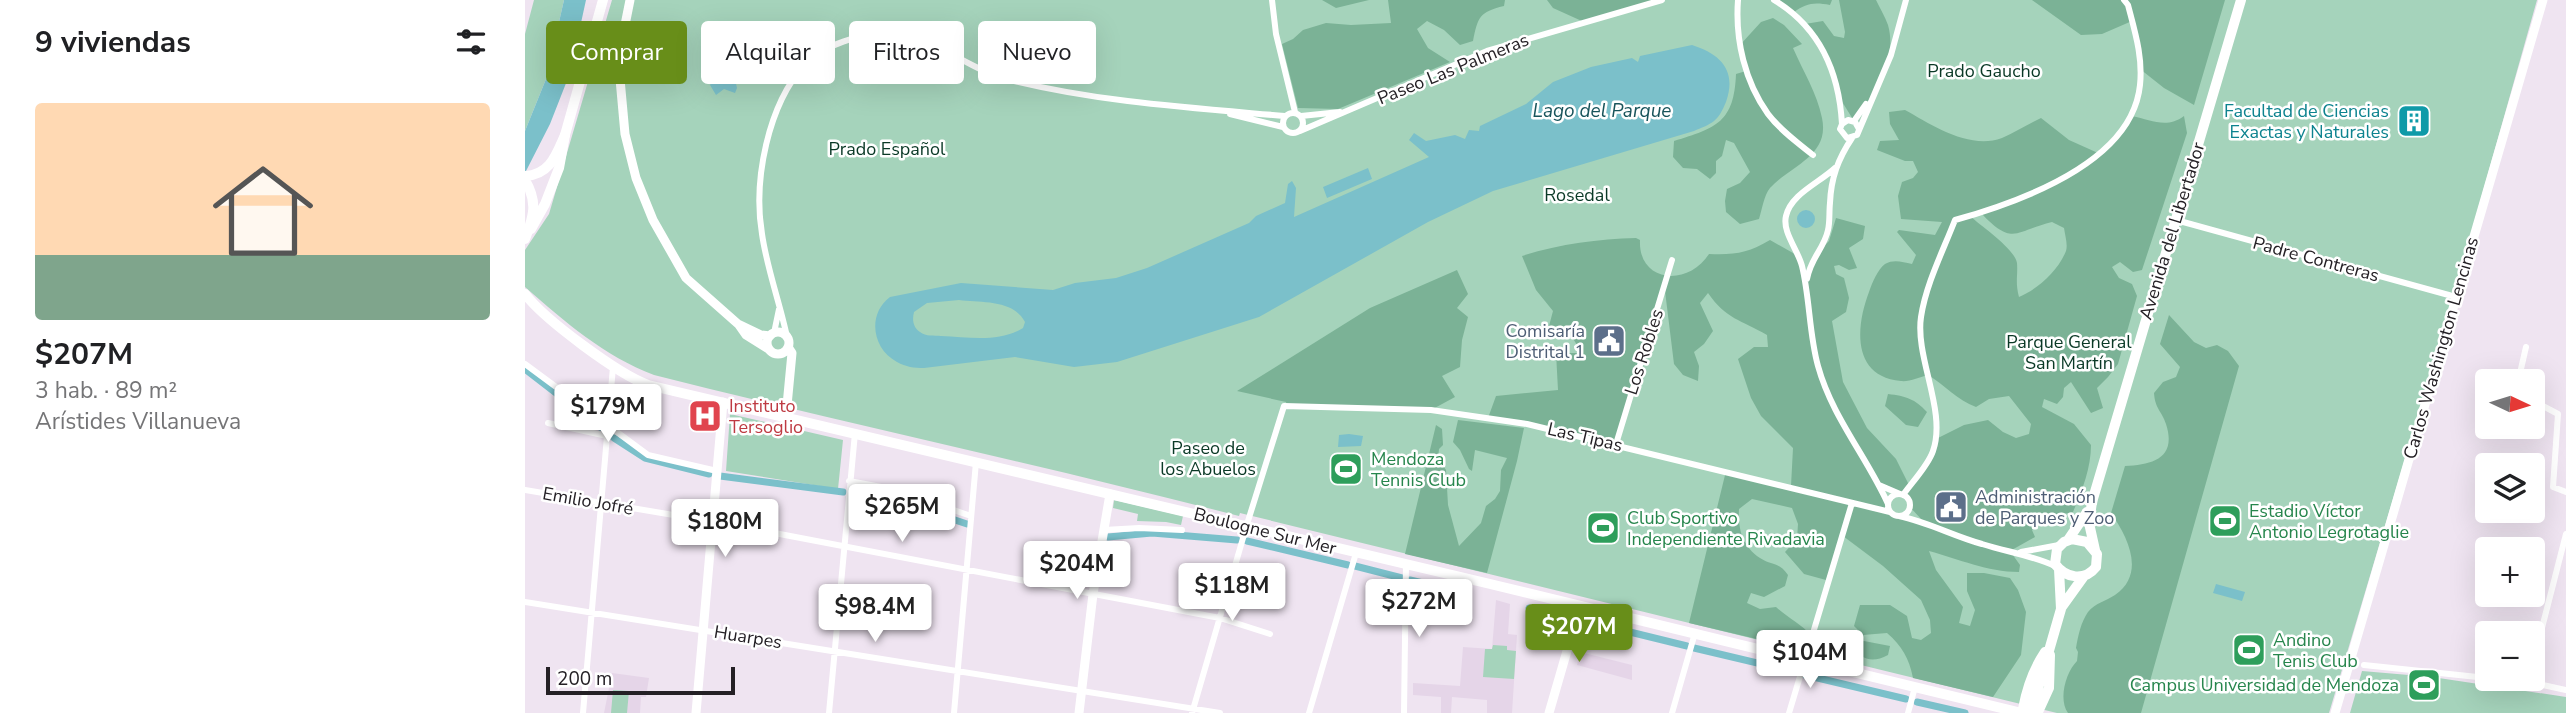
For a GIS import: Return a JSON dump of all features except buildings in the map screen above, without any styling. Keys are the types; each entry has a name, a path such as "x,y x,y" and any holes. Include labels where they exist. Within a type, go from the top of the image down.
{"highway":[{"path":"525,239 535,211 533,194 525,178 535,176 548,168 565,135"}],"main road":[{"path":"525,239 545,204 561,161 565,135 603,0"},
{"name":"Avenida del Libertador","path":"2095,550 2089,523 2092,502 2241,0"},
{"name":"Boulogne Sur Mer","path":"527,299 613,367 648,385 2022,713"},
{"name":"Avenida del Libertador","path":"2064,543 2083,521 2092,502"},
{"path":"2031,713 2061,608 2084,576 2096,566 2098,558 2095,550 2084,541 2064,543 2055,553 2061,608"},
{"path":"2058,568 2071,576 2084,576"}],"street":[{"path":"630,0 621,45 620,79 625,134 636,178 653,220 686,278 747,335 773,352 784,352 787,342 780,303 761,234 760,197 764,159 773,117 788,87 807,62 858,36 889,33 920,38 966,64 1003,78 1074,92 1225,112 1285,116 1342,113"},
{"path":"1272,0 1276,34 1298,114 1304,122 1300,131"},
{"name":"Paseo Las Palmeras","path":"1342,113 1487,51 1662,0"},
{"path":"1738,0 1740,45 1755,92 1770,116 1813,155"},
{"path":"1774,0 1805,24 1836,81 1842,124 1840,130 1843,135 1842,153"},
{"path":"1806,285 1812,260 1824,243 1829,229 1835,168 1842,153 1857,135 1891,55 1906,0"},
{"name":"Carlos Washington Lencinas","path":"2338,713 2340,695 2543,0"},
{"path":"1887,509 1893,496 1901,495 1933,453 1936,439 1935,417 1921,318 1935,270 1955,220 2026,197 2060,180 2092,158 2117,136 2132,116 2140,87 2141,54 2128,2"},
{"path":"1842,124 1853,120 1872,96"},
{"path":"1840,100 1859,129"},
{"path":"1225,112 1283,127 1290,133 1342,113"},
{"path":"1283,127 1285,116"},
{"path":"1843,135 1853,138"},
{"path":"1835,168 1790,205 1785,222 1796,248 1806,285 1818,366 1839,418 1879,485 1887,509 1899,516 1923,521 1975,542 2019,552 2058,568"},
{"name":"Padre Contreras","path":"2176,220 2456,297"},
{"name":"Los Robles","path":"1615,444 1672,260"},
{"path":"780,303 772,335 767,343 786,365 788,382"},
{"path":"738,324 761,335 780,333 787,342 792,353 786,416"},
{"path":"2521,369 2526,346"},
{"path":"525,364 648,455 717,471"},
{"path":"583,713 613,367"},
{"path":"697,713 723,402"},
{"name":"Las Tipas","path":"1247,527 1284,406 1431,410 1527,424 1887,509"},
{"path":"2545,407 2557,414 2553,487 2566,492"},
{"path":"548,423 607,436"},
{"path":"828,713 855,433"},
{"path":"954,713 976,462"},
{"path":"849,481 892,489 971,516"},
{"path":"1879,485 1908,499 1907,512 1899,516"},
{"name":"Emilio Jofré","path":"525,490 713,521 1220,618 1270,634"},
{"path":"1079,713 1093,594 1109,494"},
{"path":"1789,713 1851,502"},
{"path":"1909,506 1923,521"},
{"path":"1193,710 1247,527"},
{"path":"1104,530 1182,530"},
{"path":"2544,621 2566,534"},
{"path":"2019,552 2064,543"},
{"path":"1309,713 1356,553"},
{"path":"1404,713 1406,564"},
{"name":"Huarpes","path":"525,602 1220,713"},
{"path":"1549,713 1580,607"},
{"path":"1672,713 1695,633"},
{"path":"2364,665 2475,677"},
{"path":"2545,685 2566,690"},
{"path":"1908,713 1915,687"}],"shaded area":[{"path":"1496,600 1510,604 1508,634 1517,635 1512,713 1487,713 1487,700 1452,697 1451,713 1441,713 1441,697 1413,695 1413,683 1460,686 1463,647 1492,649"},
{"path":"1531,612 1563,621 1556,645 1530,637"},
{"path":"1580,652 1632,665 1632,680 1577,665"},
{"path":"612,673 649,678 646,697 641,697 640,713 604,713"}],"green space":[{"path":"534,0 564,0 559,21 546,21 546,79 525,131 525,34"},
{"name":"Parque General San Martín","path":"612,0 2537,0 2450,308 2329,713 2057,713 1240,513 1239,516 654,375 602,348 525,287 525,250 549,214 587,84 687,84 687,21 606,21"},
{"path":"1322,0 1369,0 1336,8"},
{"path":"1388,0 1505,0 1504,6 1481,17 1473,41 1460,45 1444,30 1427,21 1417,29 1428,48 1450,62 1338,109 1298,108 1282,44 1303,30 1326,23 1391,23"},
{"path":"1547,0 1662,0 1584,22 1553,8"},
{"path":"1774,0 1832,0 1830,5 1810,4 1793,13"},
{"path":"1839,0 1876,0 1888,25 1890,38 1890,51 1882,76 1854,121 1841,100 1836,81 1805,24 1823,21 1834,36 1844,38"},
{"path":"2032,0 2225,0 2194,105 2164,88 2140,69 2132,21 2102,34 2081,35"},
{"path":"1773,18 1784,25 1802,44 1793,48 1817,100 1823,131 1815,151 1770,188 1759,219 1740,224 1726,212 1727,189 1740,183 1750,172 1734,143 1726,140 1722,156 1716,161 1716,173 1710,179 1697,169 1683,168 1673,157 1674,141 1712,127 1727,113 1735,90 1736,74 1746,71 1740,45 1761,22"},
{"path":"1905,110 1951,134 1977,141 2002,138 2041,118 2069,140 2098,153 2132,116 2165,123 2184,116 2187,133 2142,270 2133,272 2120,262 2112,267 2119,278 2132,284 2137,296 2118,364 2097,388 2103,408 2091,413 2071,382 2064,388 2063,397 2057,404 2044,399 2042,407 2074,424 2091,445 2088,471 2073,512 2044,518 2032,530 2035,537 2010,551 2020,565 2019,572 1984,567 1929,551 1936,570 1963,607 1959,623 1970,626 1975,610 1967,591 1967,573 2010,578 2018,590 2026,612 2021,655 1993,697 1913,678 1904,653 1887,633 1863,635 1854,626 1860,605 1890,605 1907,616 1912,638 1921,640 1931,633 1930,620 1921,600 1883,566 1843,536 1826,580 1804,574 1785,552 1797,539 1798,524 1792,508 1752,499 1739,509 1740,530 1749,548 1788,575 1785,586 1764,597 1751,593 1747,603 1760,609 1776,607 1803,628 1812,636 1807,651 1689,623 1726,471 1791,486 1793,448 1761,416 1751,398 1738,359 1754,347 1768,347 1767,335 1728,314 1708,293 1700,303 1713,331 1694,352 1699,366 1698,381 1683,375 1674,364 1665,291 1616,444 1488,418 1496,396 1558,390 1556,353 1582,353 1572,337 1555,337 1549,326 1553,311 1536,290 1522,256 1579,243 1636,238 1640,240 1647,265 1666,276 1689,272 1700,265 1709,254 1741,252 1770,240 1800,257 1805,282 1814,257 1829,241 1836,218 1865,226 1863,239 1849,248 1857,268 1849,270 1839,265 1834,266 1836,274 1844,278 1849,298 1846,312 1832,321 1843,382 1867,428 1896,459 1909,485 1933,453 1936,439 1964,425 1988,420 2016,438 2029,434 2031,424 2009,396 1989,399 1976,407 1928,375 1904,381 1885,377 1873,370 1865,360 1861,347 1861,320 1874,281 1880,269 1888,262 1912,264 1916,255 1897,232 1899,230 1935,235 1942,222 1901,219 1898,196 1902,182 1913,178 1918,172 1913,161 1905,161 1877,150 1880,141 1899,140 1890,124 1889,112","holes":["1981,213 2000,230 2008,233 2015,234 2052,222 2064,228 2067,246 2058,266 2047,279 2019,297 2015,257 1970,216","1880,485 1906,497 1909,506 1922,520 1896,516 1883,509 1888,508"]},
{"path":"1457,270 1468,294 1457,308 1468,317 1462,340 1460,367 1442,376 1455,397 1431,410 1287,406 1286,402 1237,391 1370,308"},
{"path":"2169,315 2194,342 2206,348 2217,345 2228,351 2239,366 2141,713 2068,713 2064,701 2065,686 2077,661 2076,648 2083,620 2097,604 2115,595 2130,577 2132,566 2128,544 2111,513 2125,466 2153,461 2165,452 2168,445 2166,424 2154,393 2163,382 2176,377 2180,367 2160,344"},
{"path":"1888,394 1910,399 1927,412 1918,427 1906,425 1885,406"},
{"path":"730,414 843,440 838,489 726,471"},
{"path":"1458,420 1524,428 1487,573 1405,554 1436,425 1442,429 1443,445 1439,449 1438,458 1446,470 1448,505 1459,546 1481,523 1486,506 1500,491 1501,470 1507,458 1475,450 1472,471 1469,469 1453,442"},
{"path":"1114,500 1183,516 1181,525 1137,521 1138,514 1113,508"},
{"path":"1864,641 1890,646 1888,655 1876,659 1867,658 1849,644"},
{"path":"1493,645 1507,646 1507,650 1516,651 1514,679 1483,677 1485,649 1492,649"},
{"name":"Campus Universidad de Mendoza","path":"2362,671 2475,683 2475,691 2526,691 2566,697 2566,713 2350,713"},
{"path":"613,690 629,691 627,713 611,713"}],"water":[{"path":"564,0 586,0 581,21 559,21"},
{"name":"Lago del Parque","path":"1692,45 1711,53 1724,65 1729,81 1726,102 1718,117 1694,131 1493,191 1428,222 1259,317 1117,362 1074,367 1015,357 913,367 900,364 889,356 878,340 878,312 890,297 961,283 1053,290 1075,283 1116,278 1147,268 1249,223 1256,216 1285,203 1288,184 1292,181 1296,188 1294,217 1429,157 1409,140 1414,133 1426,141 1455,135 1465,139 1469,130 1479,131 1480,126 1526,104 1553,82 1591,67 1632,58 1638,62 1640,56","holes":["959,300 996,304 1013,309 1025,322 1023,328 1004,336 973,338 927,335 914,326 914,312 927,303"]},
{"path":"546,79 546,84 566,84 550,124 525,173 525,131"},
{"path":"736,84 737,88 735,93 724,89 716,95 710,85"},
{"path":"1368,168 1372,179 1327,198 1323,187"},
{"path":"1806,210 1812,213 1815,219 1812,225 1806,228 1800,225 1797,219 1800,213"},
{"path":"1339,435 1363,436 1361,446 1338,447"},
{"path":"2216,584 2245,592 2242,601 2213,593"}],"waterway":[{"path":"525,369 600,427"},
{"path":"614,438 645,458 709,474"},
{"path":"720,476 843,492"},
{"path":"853,493 889,498 967,524"},
{"path":"1108,537 1152,533 1237,540"},
{"path":"1247,541 1348,565"},
{"path":"1355,566 1402,578"},
{"path":"1410,580 1449,589"},
{"path":"1529,608 1570,618"},
{"path":"1581,620 1687,646"},
{"path":"1694,648 1795,672"},
{"path":"1805,675 1906,699"},
{"path":"1917,702 1965,713"}],"place":[{"name":"Facultad de Ciencias Exactas y Naturales","path":"2414,121"},
{"name":"Comisaría Distrital 1","path":"1609,341"},
{"name":"Instituto Tersoglio","path":"705,416"},
{"name":"Mendoza Tennis Club","path":"1346,469"},
{"name":"Administración de Parques y Zoo","path":"1951,507"},
{"name":"Estadio Víctor Antonio Legrotaglie","path":"2225,521"},
{"name":"Club Sportivo Independiente Rivadavia","path":"1603,528"},
{"name":"Andino Tenis Club","path":"2249,650"},
{"name":"Campus Universidad de Mendoza","path":"2424,685"}],"park label":[{"name":"Prado Gaucho","path":"1984,71"},
{"name":"Prado Español","path":"887,149"},
{"name":"Rosedal","path":"1577,195"},
{"name":"Paseo de los Abuelos","path":"1208,458"}]}
